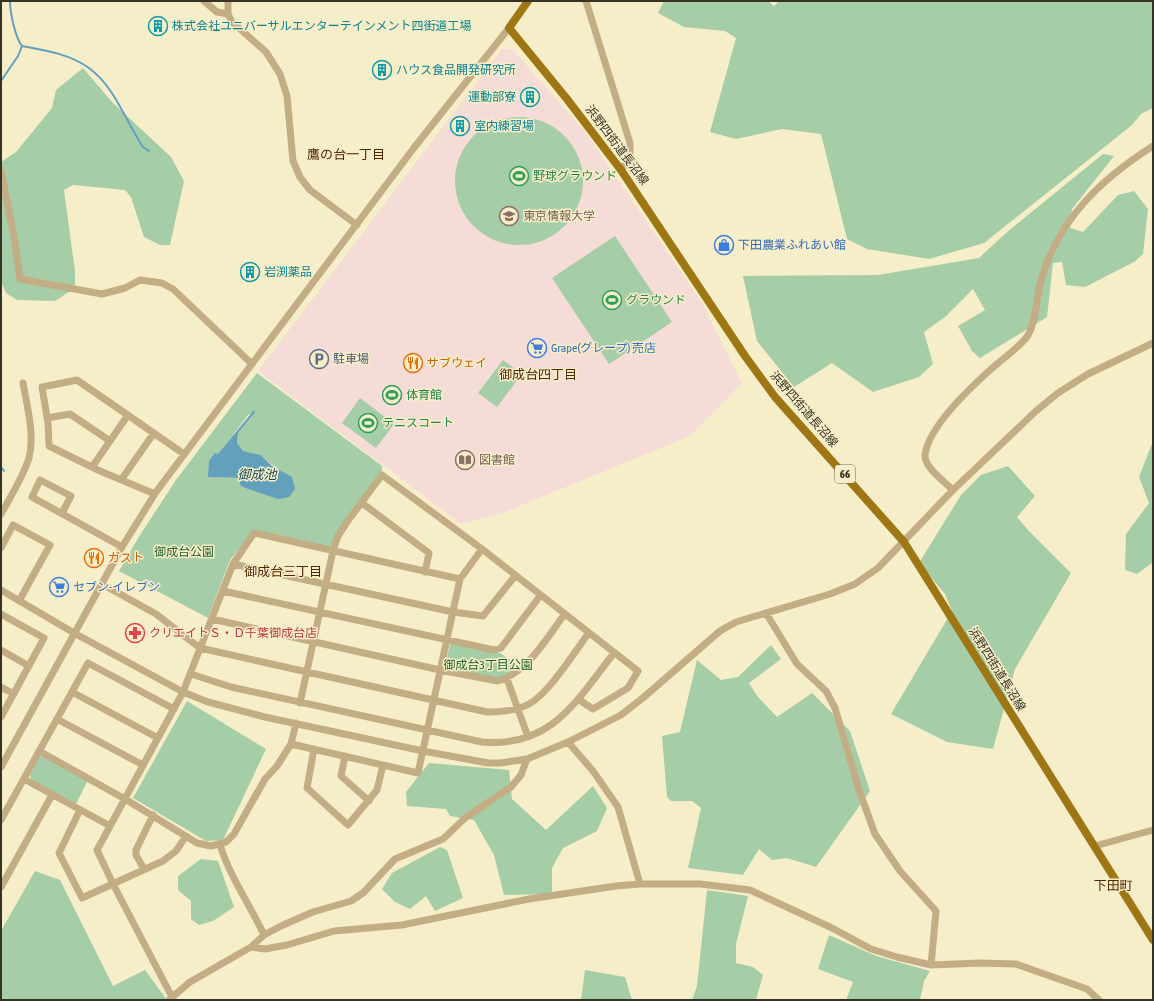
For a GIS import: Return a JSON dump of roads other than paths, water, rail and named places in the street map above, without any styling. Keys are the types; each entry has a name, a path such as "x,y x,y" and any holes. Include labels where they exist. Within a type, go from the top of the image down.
{"main road":[{"path":"509,28 528,1"},
{"name":"浜野四街道長沼線","path":"509,28 622,170 745,356 775,397 904,542 1153,940"}],"street":[{"path":"204,1 217,12 228,14"},
{"path":"228,1 228,14 237,28 266,52 280,74 287,96 293,161 300,177 310,190 357,225"},
{"path":"586,1 630,143 630,158 622,170"},
{"path":"1,767 122,547 155,494 413,149 509,28"},
{"path":"953,490 926,461 925,456 931,436 944,417 976,383 1019,346 1027,336 1032,325 1037,291 1045,266 1066,226 1090,194 1123,165 1153,146"},
{"path":"1,171 14,236 20,278 102,294 125,288 140,280 162,283 173,289 252,364"},
{"path":"1,590 74,634 183,692 208,702 234,710 422,751 500,763 526,759 568,742 621,715 720,631 736,622 830,594 855,584 878,568 953,490 1009,436 1058,393 1088,374 1153,344"},
{"path":"155,494 92,467 49,446 47,418 42,387 77,380 184,454"},
{"path":"1,514 24,470 29,457 31,435 23,383"},
{"path":"47,418 70,414 110,442"},
{"path":"92,467 128,415"},
{"path":"121,480 154,433"},
{"path":"300,703 333,551 338,536 382,475 482,550 588,634 638,671 628,688 593,709 578,699"},
{"path":"62,513 71,496 40,480 32,497 122,547"},
{"path":"362,503 429,553 425,572"},
{"path":"1,548 14,525 50,545 19,601"},
{"path":"460,579 254,533 233,564 183,692 97,850 171,998 190,982 251,947 264,935 298,918 352,901 363,894 395,859 443,839 465,818 511,788 521,775 526,759"},
{"path":"291,744 418,773 460,579 482,550"},
{"path":"233,564 453,612 483,616 515,576"},
{"path":"102,584 156,614 200,648 487,712 500,712 529,704 545,691 588,634"},
{"path":"223,591 498,650 540,596"},
{"path":"766,613 797,664 826,691 835,708 859,790 875,834 900,871 936,911 931,965"},
{"path":"1,614 44,638 1,717"},
{"path":"212,619 440,670 491,681 498,681 507,679 523,668 564,615"},
{"path":"1,650 29,666"},
{"path":"191,674 231,688 482,742 497,743 515,742 528,738 549,727 565,714 614,653"},
{"path":"1,820 88,663 174,709"},
{"path":"507,679 528,738"},
{"path":"1,687 14,694"},
{"path":"72,692 158,738"},
{"path":"57,720 143,765"},
{"path":"39,751 125,798 186,836 204,845 220,845 234,834 264,779 277,766 291,744 296,723"},
{"path":"568,742 593,771 618,807 640,884"},
{"path":"314,749 307,788 348,825 377,790 383,765"},
{"path":"345,756 341,776 369,801"},
{"path":"24,779 110,826"},
{"path":"1,887 52,795"},
{"path":"80,810 59,850 60,856 82,898 170,856 186,836"},
{"path":"144,869 136,855 136,850 153,815"},
{"path":"1095,846 1153,830"},
{"path":"220,845 232,875 254,913 264,935"},
{"path":"251,947 265,950 334,931 402,925 529,899 640,884 700,884 750,890 832,928 871,949 931,965 980,963 1016,964 1087,989 1099,1000"}],"water":[{"name":"御成池","path":"254,410 255,412 238,433 237,443 243,451 261,455 272,466 292,477 295,489 289,497 278,499 245,488 240,485 240,478 208,477 209,461 215,453 218,454"}],"waterway":[{"path":"10,1 13,24 19,42 22,46 65,56 74,59 89,68 106,85 143,147 149,151"},
{"path":"1,81 18,56 22,46"},
{"path":"1,467 4,471"}],"place":[{"name":"株式会社ユニバーサルエンターテインメント四街道工場","path":"158,26"},
{"name":"ハウス食品開発研究所","path":"382,70"},
{"name":"運動部寮","path":"530,97"},
{"name":"室内練習場","path":"460,126"},
{"name":"野球グラウンド","path":"519,176"},
{"name":"東京情報大学","path":"509,216"},
{"name":"下田農業ふれあい館","path":"724,245"},
{"name":"岩渕薬品","path":"250,272"},
{"name":"グラウンド","path":"612,300"},
{"name":"Grape(グレープ) 売店","path":"537,348"},
{"name":"駐車場","path":"319,359"},
{"name":"サブウェイ","path":"413,363"},
{"name":"体育館","path":"392,395"},
{"name":"テニスコート","path":"368,423"},
{"name":"図書館","path":"465,460"},
{"name":"ガスト","path":"94,558"},
{"name":"セブン-イレブン","path":"59,587"},
{"name":"クリエイトＳ・Ｄ千葉御成台店","path":"135,633"}],"district":[{"name":"鷹の台一丁目","path":"346,154"},
{"name":"御成台四丁目","path":"538,374"},
{"name":"御成台三丁目","path":"283,571"},
{"name":"下田町","path":"1113,885"}],"park label":[{"name":"御成台公園","path":"184,552"},
{"name":"御成台3丁目公園","path":"488,665"}]}
